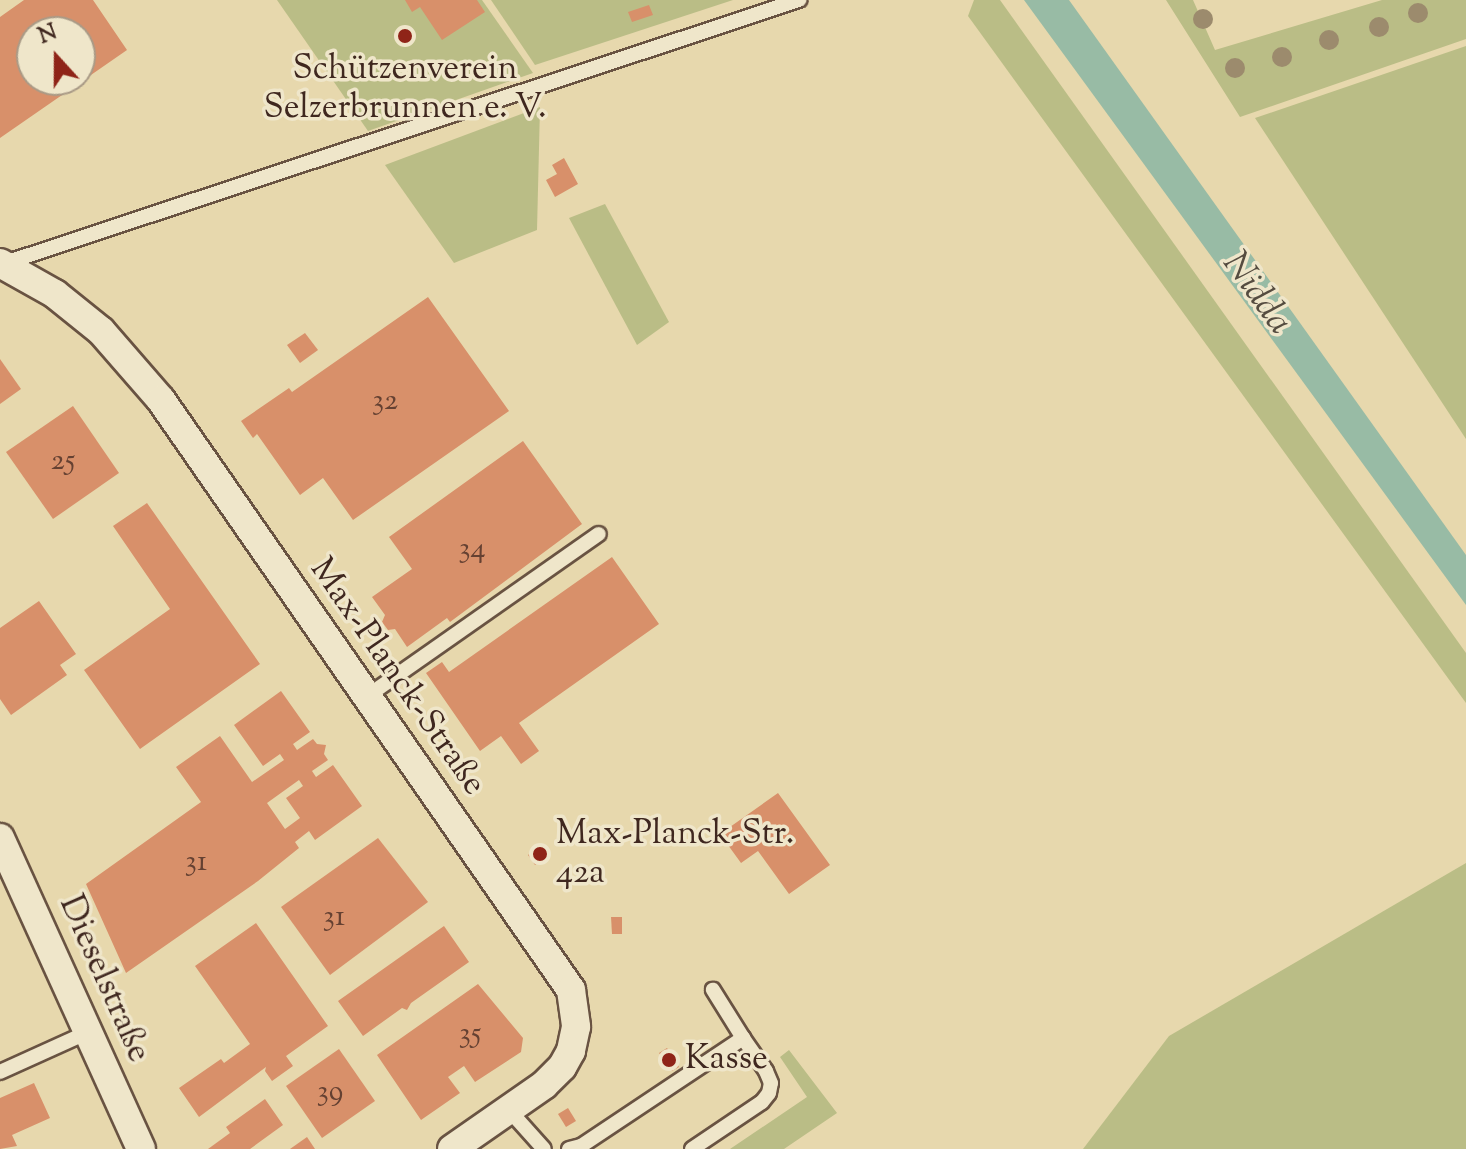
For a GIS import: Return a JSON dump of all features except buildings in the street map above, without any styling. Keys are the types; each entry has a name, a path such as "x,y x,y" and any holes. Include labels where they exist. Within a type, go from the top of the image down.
{"street":[{"name":"Max-Planck-Straße","path":"1,263 70,305 128,361 161,400 574,997 574,1042 562,1067 544,1085 452,1149"},
{"name":"Dieselstraße","path":"0,838 141,1149"}],"lane":[{"path":"1,263 799,0"},
{"path":"366,697 599,534"},
{"path":"692,1149 762,1102 769,1093 771,1083 713,990"},
{"path":"0,1072 88,1032"},
{"path":"569,1149 581,1146 743,1038"},
{"path":"509,1110 544,1149"}],"shaded area":[{"name":"Schützenverein Selzerbrunnen e. V.","path":"277,0 482,0 533,73 368,131"},
{"path":"491,0 733,0 535,65"},
{"path":"974,0 1000,0 1466,653 1466,703 968,16"},
{"path":"1166,0 1193,0 1215,50 1382,0 1466,0 1466,39 1240,117"},
{"path":"1466,46 1466,439 1255,118"},
{"path":"540,107 537,230 454,263 385,165"},
{"path":"605,204 669,322 637,345 569,218"},
{"path":"1466,863 1466,1149 1083,1149 1169,1036"},
{"path":"789,1050 837,1113 784,1149 730,1149 807,1097 780,1057"}],"water":[{"name":"Nidda","path":"1024,0 1069,0 1466,555 1466,605"}],"place":[{"name":"Schützenverein Selzerbrunnen e. V.","path":"405,36"},
{"name":"Max-Planck-Str. 42a","path":"540,854"},
{"name":"Kasse","path":"669,1060"}]}
